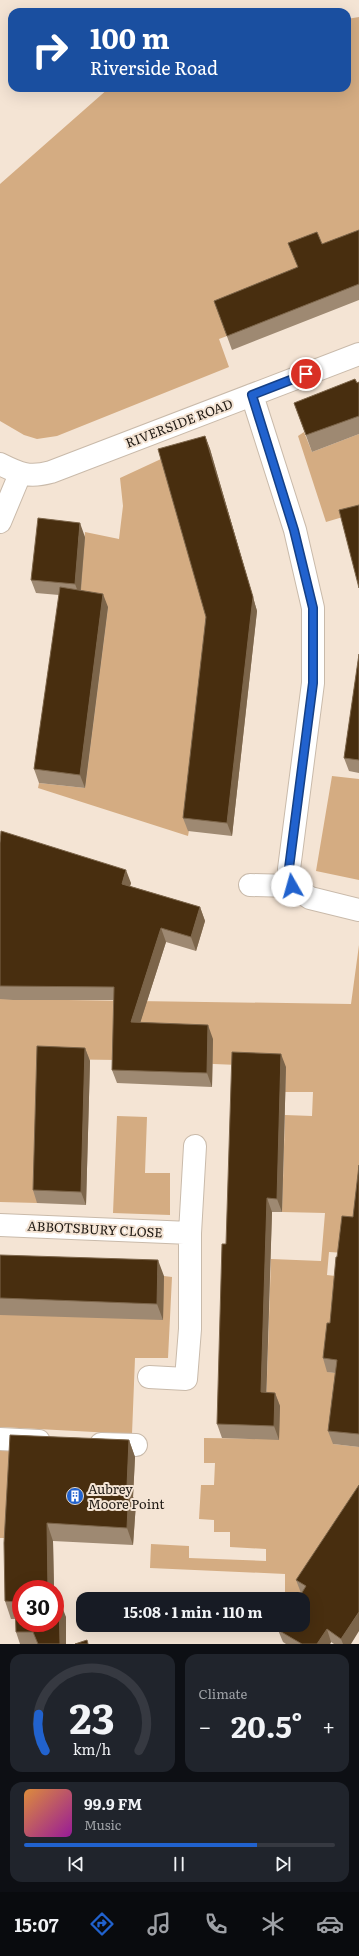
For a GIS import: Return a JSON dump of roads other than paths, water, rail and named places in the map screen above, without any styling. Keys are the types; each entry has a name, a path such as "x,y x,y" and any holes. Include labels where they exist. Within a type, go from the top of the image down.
{"street":[{"name":"RIVERSIDE ROAD","path":"20,474 39,475 51,472 359,354"},
{"path":"252,395 294,530 313,608 313,683 289,868 292,886"},
{"path":"0,464 20,474 0,522"},
{"path":"250,885 292,886 310,898 359,910"},
{"path":"149,1377 186,1379 190,1330 190,1233 195,1146"},
{"name":"ABBOTSBURY CLOSE","path":"0,1225 190,1233"},
{"path":"0,1439 61,1442"},
{"path":"83,1443 136,1445"}],"place":[{"name":"Aubrey Moore Point","path":"75,1496"}]}
